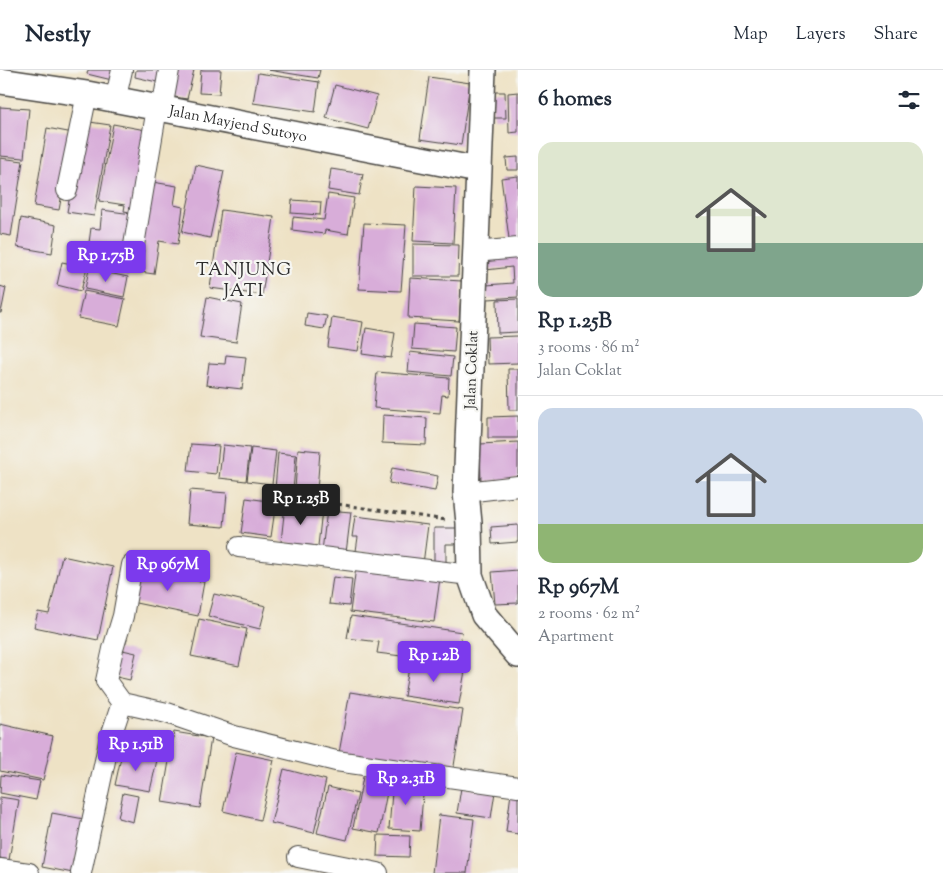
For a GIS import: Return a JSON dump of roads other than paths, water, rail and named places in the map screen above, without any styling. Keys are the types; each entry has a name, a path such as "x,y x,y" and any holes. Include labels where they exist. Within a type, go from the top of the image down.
{"street":[{"path":"115,101 122,70"},
{"path":"131,264 160,108 169,70"},
{"name":"Jalan Coklat","path":"483,70 466,492 469,523 470,575 484,615 518,654"},
{"name":"Jalan Mayjend Sutoyo","path":"0,81 87,94 115,101 160,108 478,170"},
{"path":"66,190 87,94"},
{"path":"476,252 518,248"},
{"path":"466,492 518,486"},
{"path":"239,546 470,575"},
{"path":"132,565 123,616 112,649 106,681 122,703 167,713 234,736 336,761 518,786"},
{"path":"81,873 109,742 122,703"},
{"path":"298,857 378,873"},
{"path":"0,869 29,873"}],"district":[{"name":"TANJUNG JATI","path":"244,279"}]}
